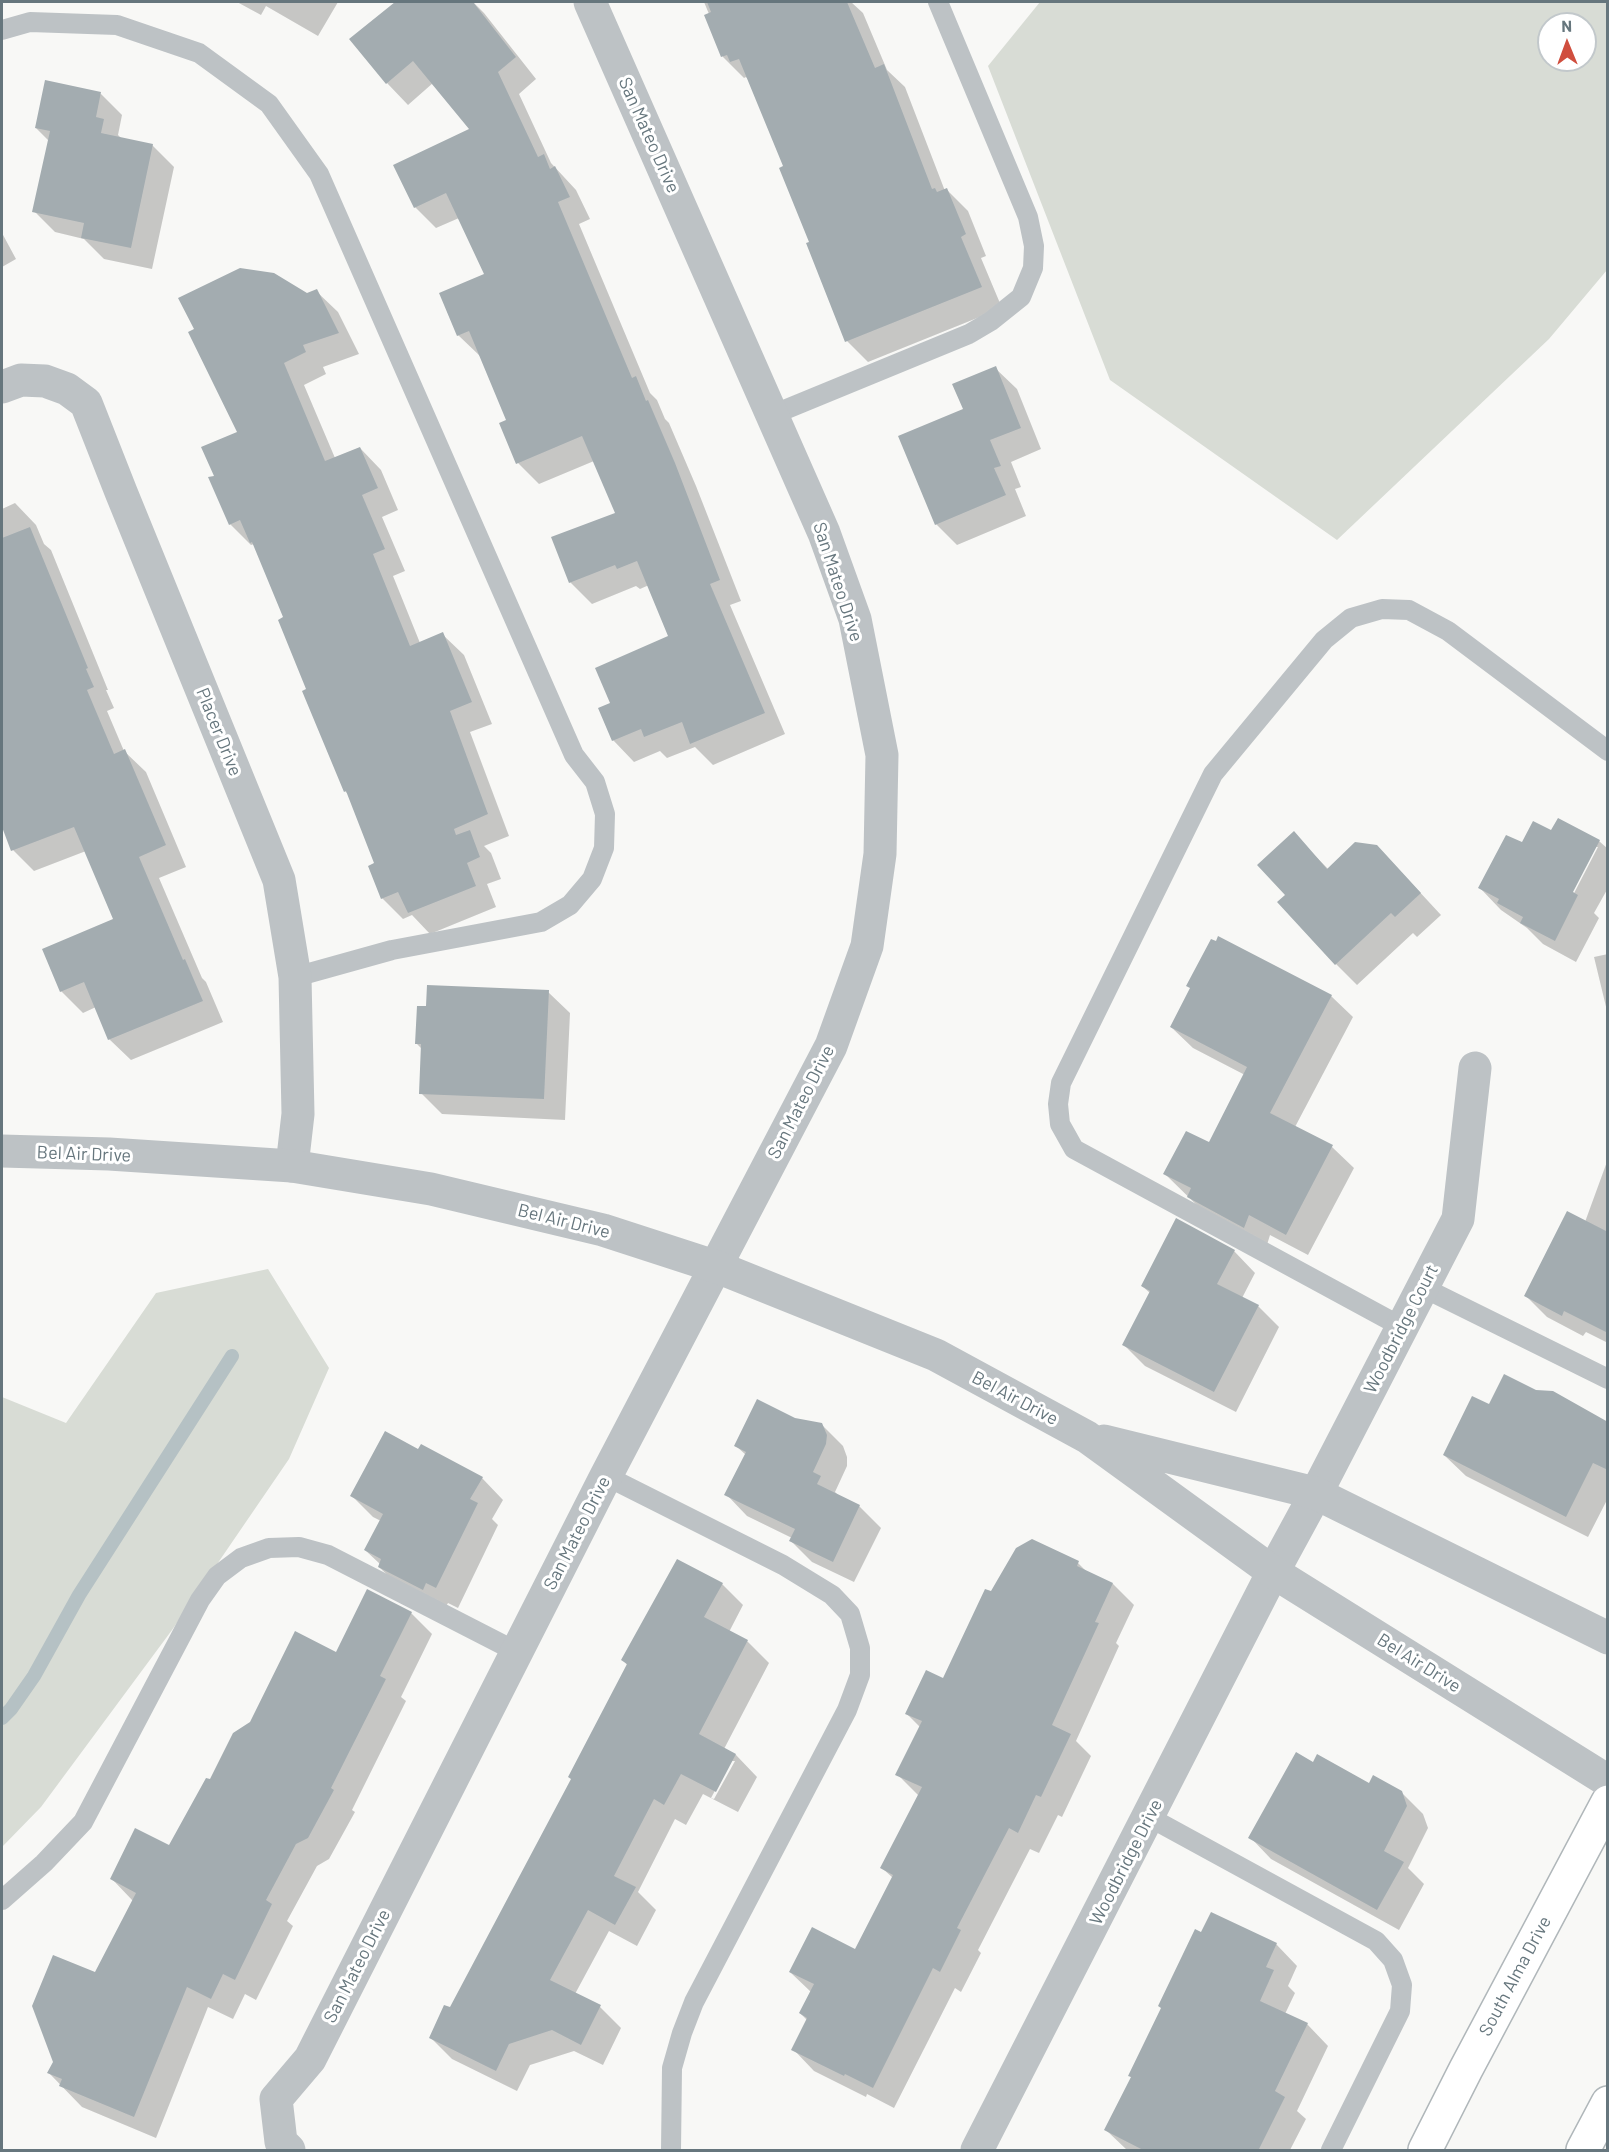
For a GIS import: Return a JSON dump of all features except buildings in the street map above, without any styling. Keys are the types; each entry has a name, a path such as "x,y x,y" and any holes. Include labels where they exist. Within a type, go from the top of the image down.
{"main road":[{"name":"South Alma Drive","path":"1425,2151 1466,2068 1608,1802"},
{"path":"1583,2151 1608,2103"}],"street":[{"name":"San Mateo Drive","path":"285,2146 276,2099 310,2059 606,1476 717,1268 736,1225 831,1046 867,946 880,855 882,755 855,619 824,533 590,2"},
{"name":"Placer Drive","path":"2,387 21,380 45,381 67,389 86,403 279,880 295,977 298,1114 292,1166"},
{"name":"Woodbridge Court","path":"1273,1572 1458,1219 1475,1068"},
{"name":"Bel Air Drive","path":"2,1152 109,1154 292,1166 431,1189 603,1230 717,1268 936,1355 1088,1437 1273,1572 1608,1780"},
{"name":"Bel Air Drive","path":"1088,1437 1315,1493 1608,1638"},
{"name":"Woodbridge Drive","path":"977,2151 1273,1572"}],"lane":[{"path":"772,415 969,334 991,321 1021,297 1033,268 1034,246 1028,217 938,2"},
{"path":"2,30 30,22 117,25 199,53 269,104 319,174 574,755 595,782 605,814 604,848 592,879 570,905 541,922 392,950 295,977"},
{"path":"1402,1327 1074,1149 1060,1124 1058,1104 1061,1083 1213,774 1324,640 1351,618 1382,609 1409,610 1448,631 1608,751"},
{"path":"1422,1287 1608,1379"},
{"path":"606,1476 783,1565 832,1595 850,1614 860,1648 860,1675 846,1710 694,2002 682,2033 672,2068 671,2151"},
{"path":"2,1900 44,1863 83,1822 200,1600 217,1576 241,1558 268,1548 299,1547 328,1555 517,1652"},
{"path":"1149,1817 1376,1941 1393,1960 1402,1985 1400,2011 1330,2151"}],"shaded area":[{"path":"1040,2 1607,2 1607,270 1549,339 1337,540 1110,380 988,66"},
{"path":"268,1269 329,1368 289,1459 172,1630 41,1807 2,1847 2,1397 66,1423 156,1293"}],"waterway":[{"path":"2,1718 34,1676 79,1595 232,1356"}]}
